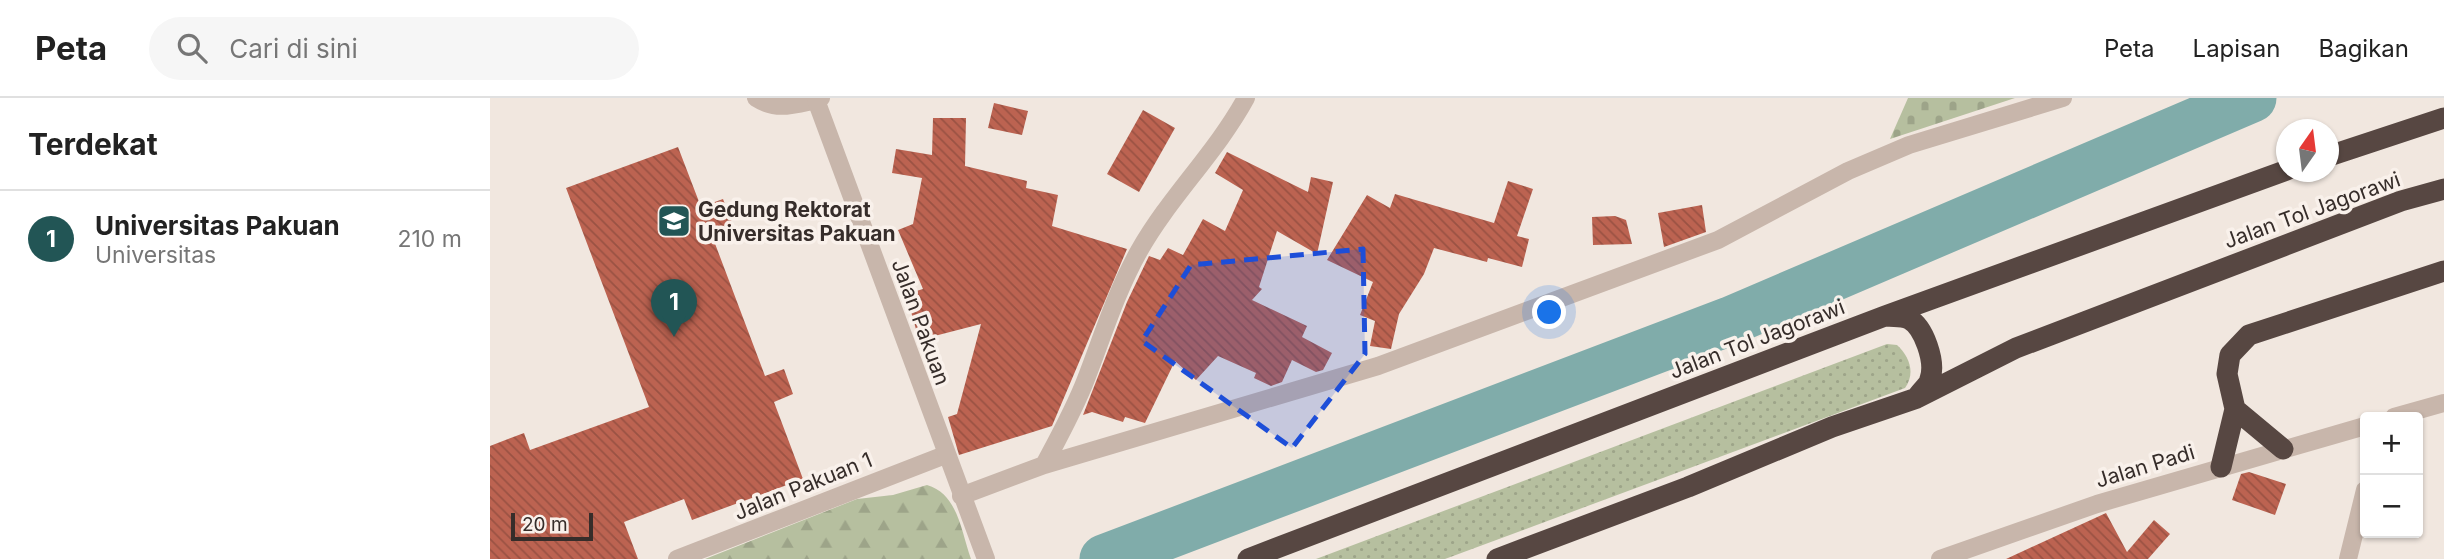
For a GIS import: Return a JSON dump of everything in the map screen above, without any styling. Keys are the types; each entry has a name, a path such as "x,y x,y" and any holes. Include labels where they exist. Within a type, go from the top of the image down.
{"highway":[{"name":"Jalan Tol Jagorawi","path":"2339,153 2444,118"},
{"name":"Jalan Tol Jagorawi","path":"1248,559 1885,316 2276,174"},
{"name":"Jalan Tol Jagorawi","path":"1497,559 1688,486 1832,427 1917,398 2016,348 2401,201 2444,190"},
{"path":"2221,467 2235,409 2227,374 2230,355 2249,335 2444,271"},
{"path":"1885,316 1906,317 1917,324 1922,333 1931,361 1930,379 1917,398"},
{"path":"2235,409 2283,449"}],"street":[{"path":"756,98 766,104 783,108 818,99"},
{"path":"1044,465 1086,381 1116,292 1167,204 1199,166 1246,98"},
{"path":"961,496 1044,465 1378,366 1718,240 1848,171 1909,145 2063,98"},
{"name":"Jalan Pakuan","path":"818,99 945,454 986,559"},
{"path":"2412,412 2444,403"},
{"name":"Jalan Padi","path":"1940,559 2097,504 2360,427"},
{"name":"Jalan Pakuan 1","path":"677,559 945,454"},
{"path":"2348,559 2360,510"}],"highlighted area":[{"path":"1363,249 1365,354 1292,448 1142,341 1191,265"}],"green space":[{"path":"1908,98 2015,98 1890,139"},
{"path":"1887,344 1897,345 1908,359 1910,377 1905,388 1445,559 1316,559"},
{"path":"927,485 946,496 952,505 971,559 705,559 857,499 893,495"}],"building":[{"path":"994,103 1028,111 1022,135 988,128"},
{"path":"1143,110 1175,128 1139,192 1107,174"},
{"path":"933,118 966,118 965,166 1027,181 1026,188 1058,195 1052,226 1127,249 1052,426 959,455 948,417 957,414 981,324 919,340 906,294 923,289 898,230 913,224 922,178 892,173 896,149 932,155"},
{"path":"678,147 701,207 723,199 733,225 711,233 765,376 784,369 793,394 774,402 803,479 692,520 684,499 624,522 638,559 490,559 490,446 524,433 530,450 649,407 566,188"},
{"path":"1227,152 1308,192 1311,177 1333,182 1317,254 1277,231 1259,287 1262,289 1252,300 1307,326 1302,337 1332,353 1323,370 1316,372 1292,360 1282,382 1271,386 1254,378 1256,373 1218,356 1196,380 1175,361 1145,423 1125,417 1123,422 1092,412 1083,415 1127,302 1149,256 1160,260 1168,248 1183,255 1203,219 1225,231 1243,190 1215,173"},
{"path":"1508,181 1533,189 1517,236 1529,239 1522,267 1488,258 1487,262 1434,248 1424,274 1399,314 1391,349 1370,346 1375,321 1360,315 1373,282 1327,260 1367,195 1390,208 1395,194 1494,223"},
{"path":"1702,205 1706,232 1664,247 1658,213"},
{"path":"1615,216 1626,220 1632,244 1593,245 1592,217"},
{"path":"2249,472 2286,484 2275,515 2232,500 2241,474"},
{"path":"2106,513 2127,552 2154,520 2170,534 2148,559 2006,559"}],"waterway":[{"path":"1104,559 1730,321 2252,98"}],"place":[{"name":"Gedung Rektorat Universitas Pakuan","path":"674,221"},
{"name":"Universitas Pakuan","path":"674,337"}]}
